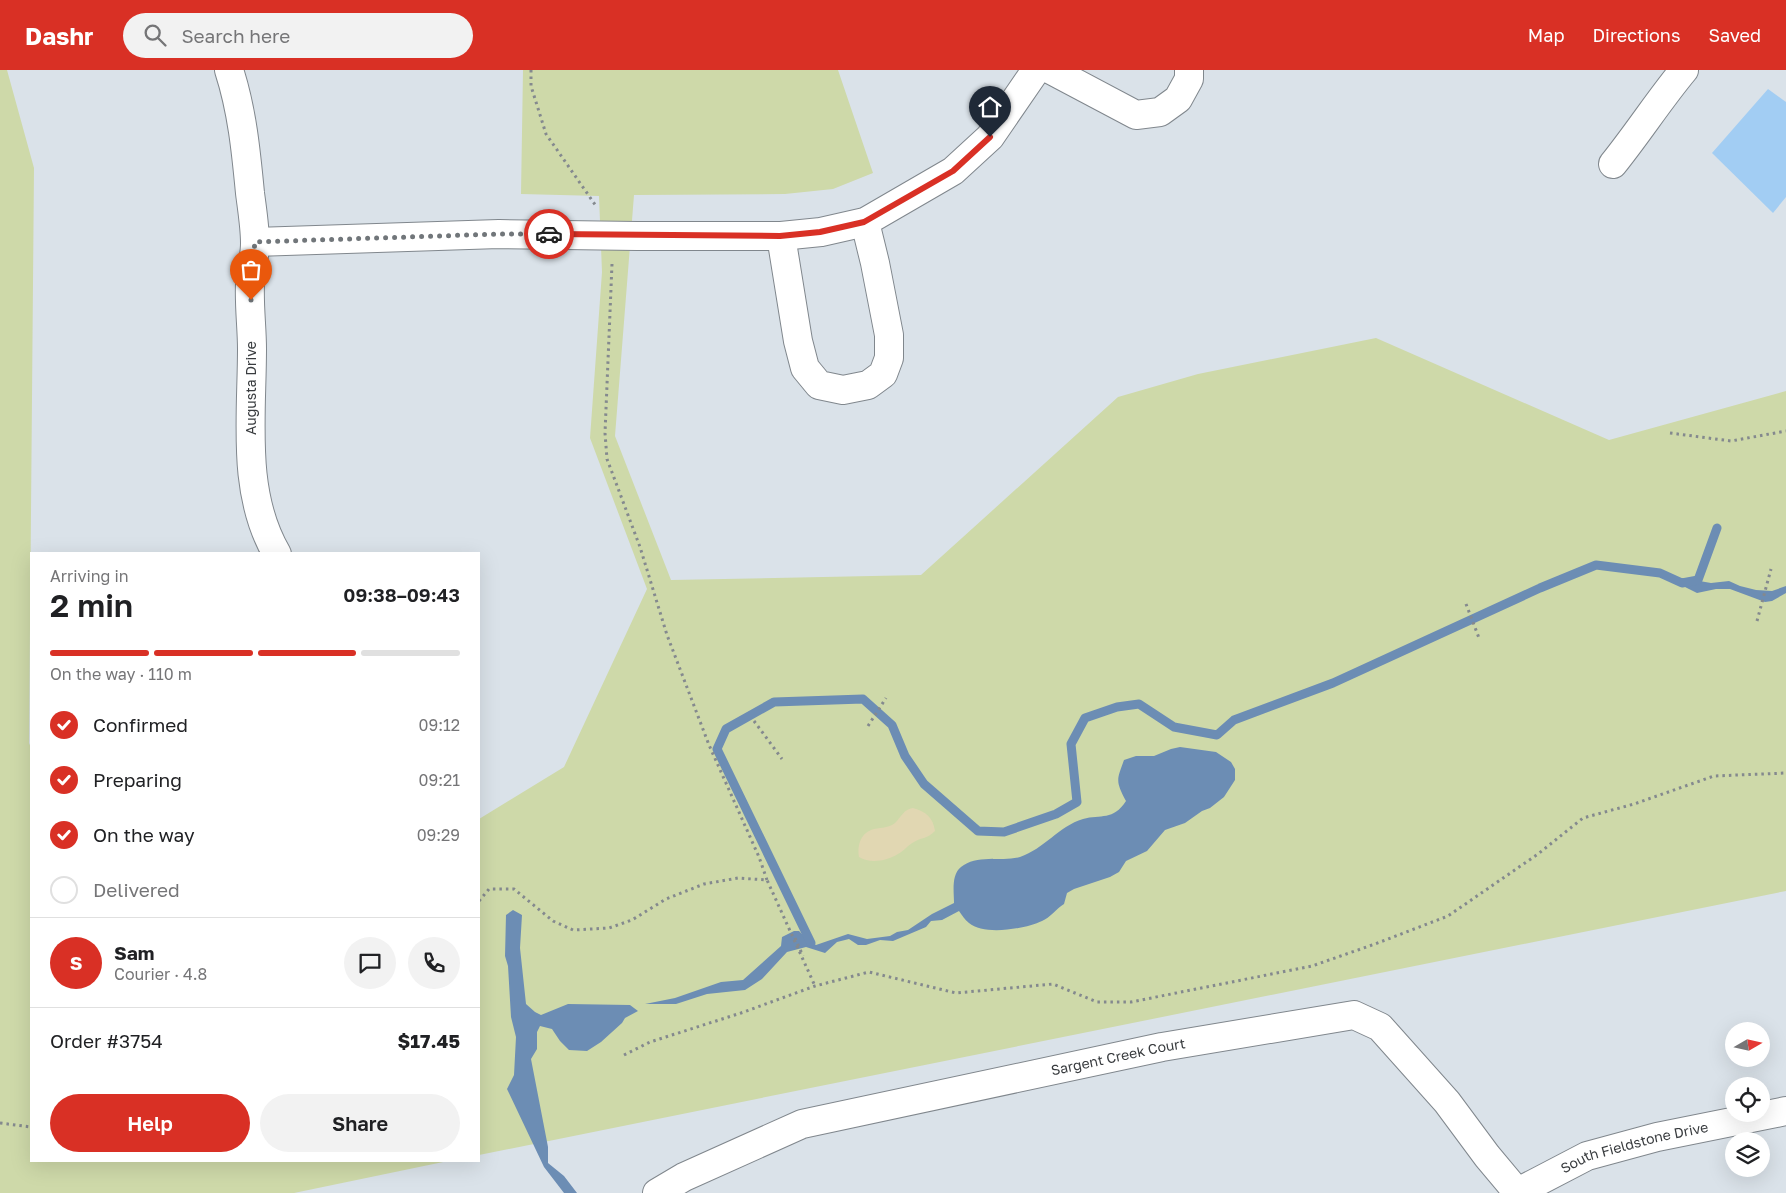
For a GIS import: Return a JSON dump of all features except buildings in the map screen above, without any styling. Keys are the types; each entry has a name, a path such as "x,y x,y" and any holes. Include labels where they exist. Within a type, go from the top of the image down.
{"street":[{"name":"Augusta Drive","path":"229,70 244,130 255,242 250,284 253,477 257,505 266,536 276,552"},
{"path":"255,242 499,234 780,236 820,232 864,222 953,171 990,137 1036,70"},
{"path":"1051,70 1136,116 1160,112 1178,99 1189,79 1189,70"},
{"path":"1613,164 1661,97 1684,70"},
{"path":"780,236 798,341 805,368 819,385 843,390 868,385 883,374 889,358 889,335 875,262 864,222"},
{"name":"Sargent Creek Court","path":"657,1193 684,1177 802,1124 1162,1047 1354,1015 1380,1027 1447,1102 1517,1193"},
{"name":"South Fieldstone Drive","path":"1517,1193 1587,1156 1657,1137 1786,1111"}],"path":[{"path":"531,70 531,86 546,134 599,211 613,249 605,433 607,459 640,547 667,635 702,726 767,880 815,986"},
{"path":"1670,434 1731,441 1786,431"},
{"path":"1757,621 1771,569"},
{"path":"1466,604 1479,638"},
{"path":"868,726 886,698"},
{"path":"754,721 782,759"},
{"path":"624,1055 650,1042 741,1013 815,986 869,972 956,993 1053,984 1096,1002 1130,1002 1312,966 1448,916 1538,854 1583,818 1634,804 1714,776 1786,773"},
{"path":"480,900 489,889 514,889 554,921 573,930 609,928 632,920 666,899 704,884 738,878 767,880"},
{"path":"0,1123 30,1127"}],"green space":[{"path":"0,70 7,70 34,168 29,743 30,1162 443,1162 294,1193 0,1193"},
{"path":"523,70 838,70 873,173 833,189 785,194 634,195 615,436 671,580 921,575 1118,397 1198,374 1376,338 1609,440 1786,391 1786,891 480,1155 480,818 564,767 647,589 590,438 602,272 599,196 521,194"}],"sand":[{"path":"913,808 922,811 928,816 933,822 935,831 889,858 873,861 859,857 858,849 864,834 871,830 892,825 905,812"}],"water":[{"path":"1682,578 1711,583 1729,581 1756,590 1772,591 1786,586 1786,593 1772,601 1765,602 1730,589 1716,589 1697,593 1685,587"},
{"path":"1180,747 1216,752 1231,762 1235,769 1235,780 1224,797 1185,823 1165,830 1147,851 1126,861 1119,872 1067,893 1064,904 1045,920 1015,929 984,929 969,923 959,911 942,920 931,921 926,927 893,941 880,940 866,945 858,945 849,939 837,942 825,953 806,947 787,952 762,979 745,990 707,994 676,1004 645,1004 675,998 721,982 743,980 781,946 782,937 794,931 799,931 811,943 816,945 848,934 867,939 890,936 897,932 908,930 932,914 954,903 954,879 961,867 967,863 982,859 1020,857 1037,849 1074,822 1106,816 1116,812 1126,801 1118,780 1124,760 1136,756 1154,756"},
{"path":"513,910 522,915 520,948 526,1004 535,1012 541,1015 568,1004 630,1005 638,1011 625,1018 601,1042 587,1051 569,1050 552,1029 540,1026 537,1032 537,1049 531,1059 548,1147 548,1163 564,1176 577,1193 564,1193 544,1167 507,1089 514,1075 516,1037 511,1017 508,966 505,956 506,915"}],"waterway":[{"path":"811,943 717,749 726,729 774,702 863,699 892,725 905,756 924,784 978,831 1004,832 1056,814 1077,802 1071,744 1085,718 1117,707 1139,704 1174,727 1217,735 1234,720 1333,683 1540,588 1596,565 1660,573 1682,583 1698,580 1717,528"}],"way so far":[{"path":"251,300 250,284 255,242 549,234"}],"route":[{"path":"549,234 780,236 820,232 864,222 953,171 990,137"}]}
